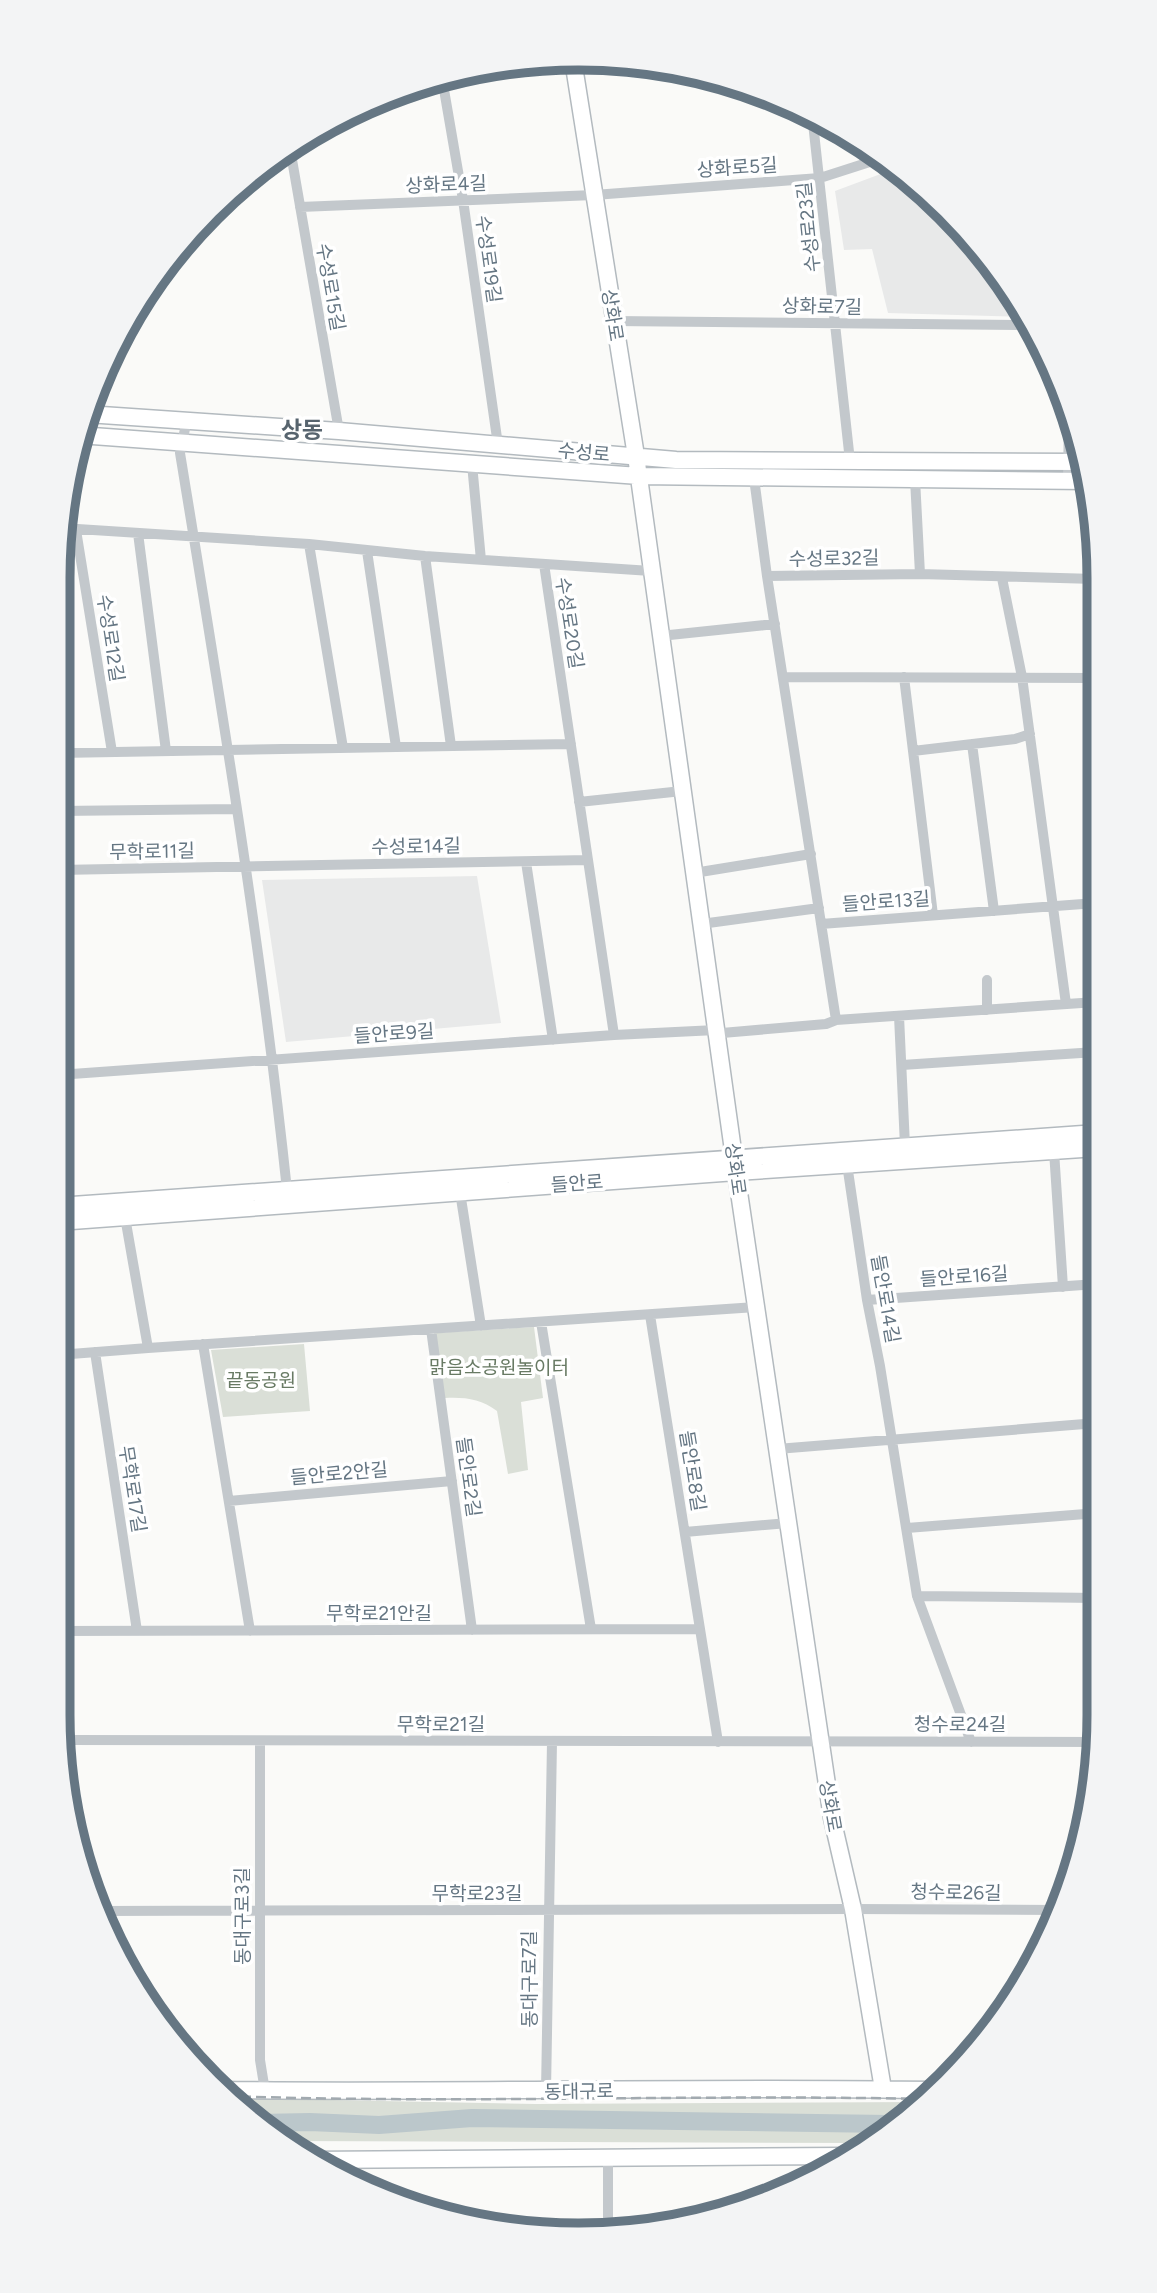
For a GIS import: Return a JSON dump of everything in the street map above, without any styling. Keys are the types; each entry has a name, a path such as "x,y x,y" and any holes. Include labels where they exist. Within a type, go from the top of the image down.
{"main road":[{"name":"상화로","path":"575,70 639,476 735,1164 832,1818 853,1909 883,2089"},
{"name":"수성로","path":"97,415 187,419 676,460 1073,462"},
{"name":"수성로","path":"91,436 639,476 1077,481"},
{"name":"들안로","path":"70,1221 460,1192 905,1146 1087,1134"},
{"name":"들안로","path":"70,1205 735,1164 847,1164 1087,1149"},
{"name":"동대구로","path":"236,2090 546,2091 844,2087 922,2090"},
{"path":"346,2167 608,2158 831,2156"}],"street":[{"name":"수성로19길","path":"444,88 463,200 498,445"},
{"name":"수성로23길","path":"814,128 850,461"},
{"name":"수성로15길","path":"292,159 339,431"},
{"name":"상화로5길","path":"594,195 820,178 870,162"},
{"name":"상화로4길","path":"300,207 594,195"},
{"name":"상화로7길","path":"613,321 1020,326"},
{"path":"187,419 180,453 229,750 274,1059 287,1190"},
{"path":"72,529 309,544 481,560 472,464"},
{"path":"1068,481 1074,465"},
{"path":"754,478 767,576"},
{"path":"915,479 920,574"},
{"name":"수성로12길","path":"76,530 112,752"},
{"name":"수성로12길","path":"138,533 166,751"},
{"path":"309,544 343,748"},
{"path":"367,551 396,747"},
{"path":"425,556 452,746"},
{"name":"수성로20길","path":"481,560 544,564 614,1035"},
{"path":"544,564 651,571"},
{"name":"수성로32길","path":"821,923 767,576 920,574 1087,579"},
{"path":"1002,578 1022,677 1066,1004"},
{"path":"660,636 775,624"},
{"path":"783,677 1087,678"},
{"path":"904,677 933,915"},
{"path":"913,751 1015,739 1030,734"},
{"path":"70,753 571,744"},
{"path":"972,744 994,911"},
{"path":"579,803 682,791"},
{"path":"70,811 237,809"},
{"path":"694,873 811,854"},
{"name":"수성로14길","path":"245,867 588,860"},
{"path":"526,862 553,1040 614,1035 716,1031 722,1033 826,1024 836,1020 1087,1003"},
{"name":"무학로11길","path":"70,870 245,867"},
{"name":"들안로13길","path":"836,1020 821,923 1087,904"},
{"path":"701,925 818,908"},
{"path":"987,980 987,1010"},
{"path":"900,1016 905,1146"},
{"name":"들안로9길","path":"70,1074 553,1040"},
{"path":"902,1065 1087,1053"},
{"path":"1054,1151 1063,1287"},
{"name":"들안로14길","path":"847,1164 917,1596 971,1742"},
{"path":"460,1192 481,1326"},
{"path":"125,1217 148,1348"},
{"name":"들안로16길","path":"867,1300 1087,1285"},
{"path":"70,1354 757,1307"},
{"name":"들안로8길","path":"650,1315 718,1742"},
{"path":"541,1322 591,1629"},
{"name":"들안로2길","path":"431,1329 472,1630"},
{"path":"203,1344 250,1631"},
{"name":"무학로17길","path":"95,1352 137,1631"},
{"path":"778,1449 1087,1424"},
{"name":"들안로2안길","path":"229,1501 452,1481"},
{"path":"907,1528 1087,1514"},
{"path":"685,1532 788,1522"},
{"path":"917,1596 1087,1598"},
{"name":"무학로21안길","path":"70,1632 700,1629"},
{"name":"무학로21길","path":"71,1740 821,1742"},
{"name":"동대구로3길","path":"260,1741 260,2060 265,2091"},
{"name":"동대구로7길","path":"546,2091 547,1910 552,1742"},
{"name":"청수로24길","path":"821,1742 1086,1742"},
{"name":"무학로23길","path":"110,1911 853,1909"},
{"name":"청수로26길","path":"853,1909 1048,1910"},
{"path":"608,2158 608,2222"}],"shaded area":[{"path":"885,173 914,196 961,243 1014,317 888,313 872,249 844,250 835,191"},
{"path":"477,876 501,1023 286,1042 262,880"}],"green space":[{"name":"맑음소공원놀이터","path":"534,1327 543,1398 521,1402 528,1470 508,1474 497,1411 472,1400 445,1398 434,1333"},
{"name":"끝동공원","path":"304,1344 310,1411 223,1417 211,1350"},
{"path":"245,2098 536,2104 908,2102 852,2143 302,2141"}],"waterway":[{"path":"276,2123 379,2125 472,2118 880,2124"}],"railway":[{"path":"242,2096 912,2099"}],"district":[{"name":"상동","path":"302,430"}]}
